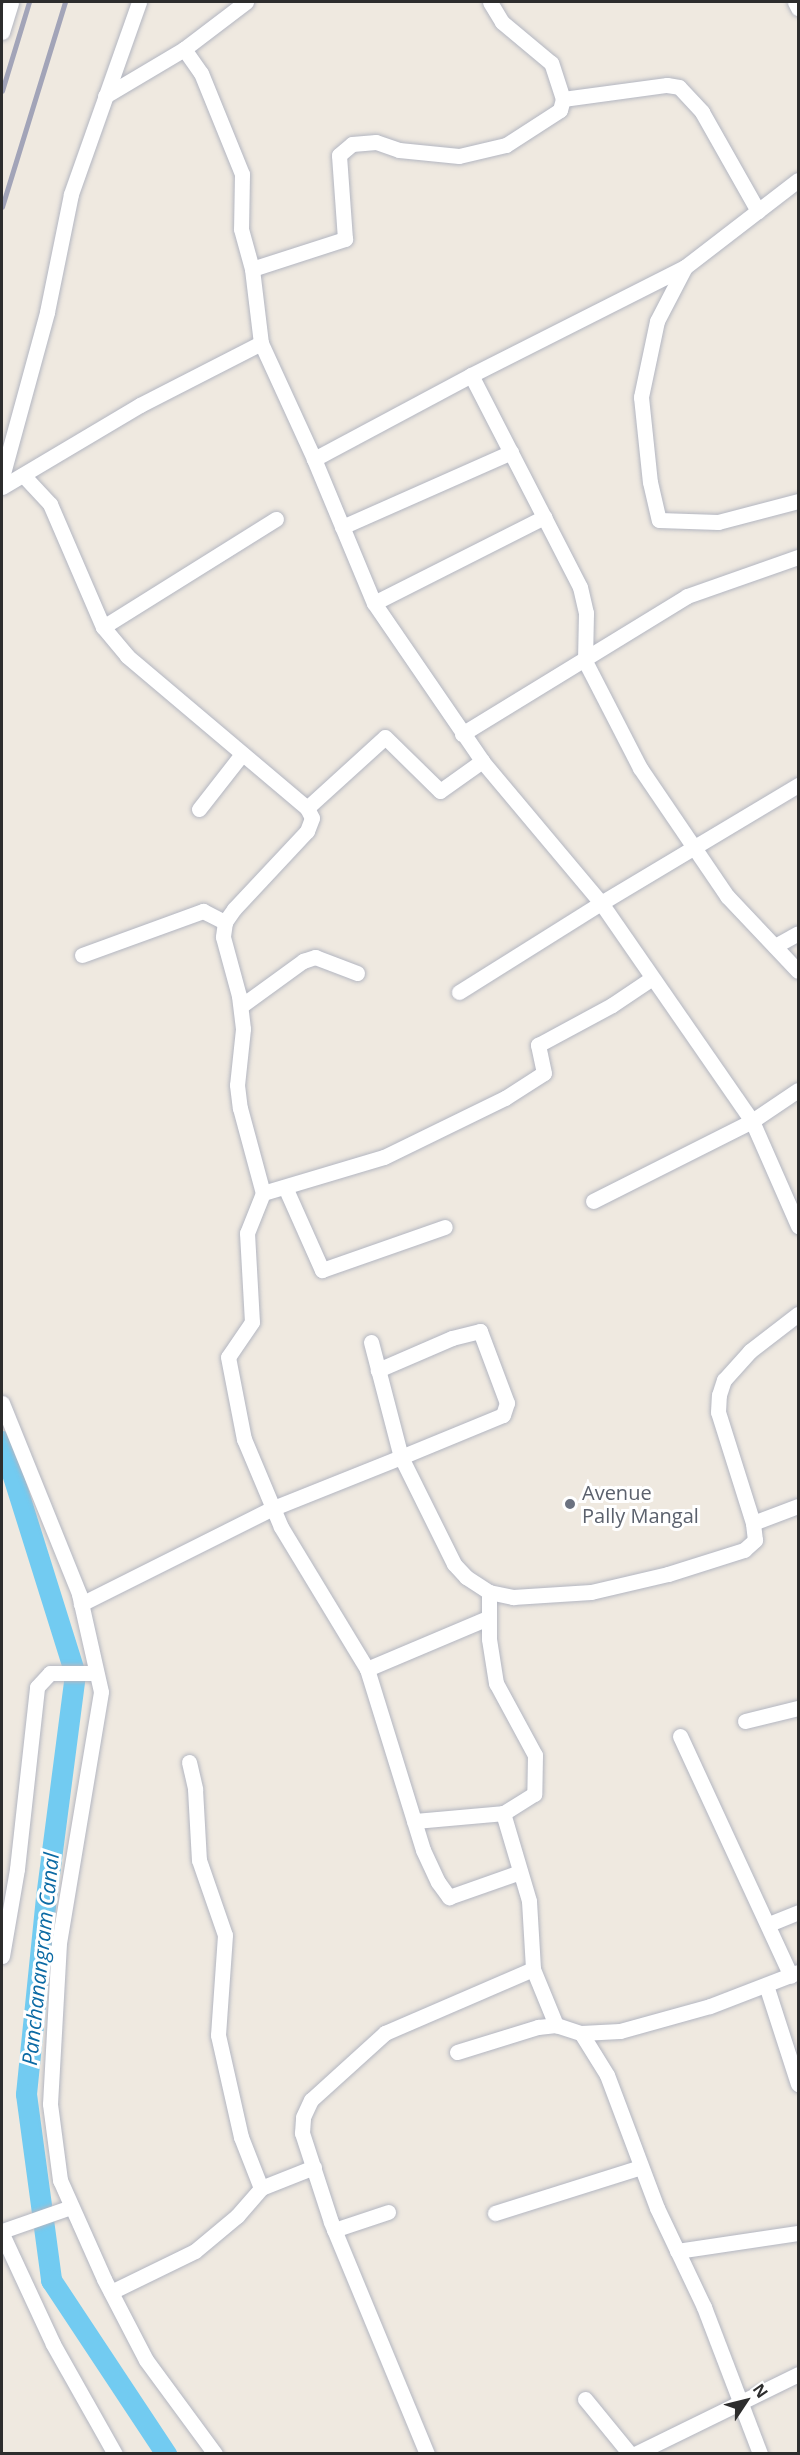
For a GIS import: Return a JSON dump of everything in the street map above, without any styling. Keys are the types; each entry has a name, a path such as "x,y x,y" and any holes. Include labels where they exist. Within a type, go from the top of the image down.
{"street":[{"path":"2,32 10,2"},
{"path":"2,477 47,312 71,195 139,2"},
{"path":"105,96 183,49 246,2"},
{"path":"252,269 345,239 339,155 352,144 376,142 399,150 459,156 487,150 541,126 560,110 562,99 546,56 502,22 490,2"},
{"path":"795,2 798,8"},
{"path":"183,49 201,73 242,174 241,229 252,269 261,343 314,459 374,603 482,761 601,903 752,1121 798,1226"},
{"path":"562,99 667,85 679,87 702,112 758,211"},
{"path":"314,459 471,375 685,267 744,225 798,180"},
{"path":"685,267 657,321 641,397 650,482 659,520 718,522 798,501"},
{"path":"2,487 140,405 261,343"},
{"path":"471,375 580,587 586,613 585,661 640,768 727,896 798,971"},
{"path":"342,527 511,453"},
{"path":"23,475 50,504 103,627 127,656 307,808 312,818 307,831 225,922 223,937 241,1006 243,1029 238,1096 263,1193 247,1233 252,1322 228,1357 244,1439 271,1509 367,1669 414,1821 438,1882 449,1897 520,1872"},
{"path":"374,603 544,517"},
{"path":"103,627 276,519"},
{"path":"462,734 585,661 687,596 798,557"},
{"path":"307,808 385,737 440,791 482,761"},
{"path":"199,809 242,754"},
{"path":"459,992 601,903 798,785"},
{"path":"82,955 204,911 225,922"},
{"path":"775,946 798,933"},
{"path":"241,1006 303,961 315,957 357,973"},
{"path":"263,1193 384,1156 505,1098 544,1073 538,1045 612,1005 652,978"},
{"path":"593,1201 752,1121 798,1090"},
{"path":"285,1187 322,1270 445,1227"},
{"path":"371,1342 401,1457 454,1564 466,1577 489,1592 513,1597 591,1592 668,1574 744,1550 755,1540 753,1523 718,1412 719,1395 724,1380 750,1351 798,1314"},
{"path":"81,1604 271,1509 503,1414 507,1403 480,1331 452,1338 378,1370"},
{"path":"2,1403 81,1604 101,1692 59,1943 50,2104 60,2180 111,2292 146,2360 215,2454"},
{"path":"753,1523 798,1506"},
{"path":"414,1821 503,1813 534,1794 535,1755 496,1683 488,1618 489,1592"},
{"path":"367,1669 488,1618"},
{"path":"2,1956 6,1893 37,1687 50,1673 96,1673"},
{"path":"745,1721 798,1708"},
{"path":"457,2052 556,2025 581,2033 620,2031 711,2006 795,1974 680,1736"},
{"path":"189,1762 195,1789 199,1860 225,1935 218,2035 241,2137 261,2188"},
{"path":"503,1813 528,1900 533,1969 556,2025"},
{"path":"769,1924 798,1912"},
{"path":"427,2454 334,2230 302,2133 303,2117 311,2100 384,2033 533,1969"},
{"path":"766,1985 798,2084"},
{"path":"581,2033 607,2075 641,2167 742,2400 760,2454"},
{"path":"111,2292 195,2251 237,2216 261,2188 314,2167"},
{"path":"495,2213 641,2167"},
{"path":"71,2207 2,2233 53,2344 115,2454"},
{"path":"334,2230 388,2212"},
{"path":"676,2251 798,2233"},
{"path":"585,2399 632,2454 798,2374"}],"waterway":[{"name":"Panchanangram Canal","path":"2,1441 75,1674 46,1897 26,2094 51,2280 166,2454"}],"railway":[{"path":"2,91 29,2"},
{"path":"2,207 65,2"}],"place":[{"name":"Avenue Pally Mangal","path":"570,1504"}]}
